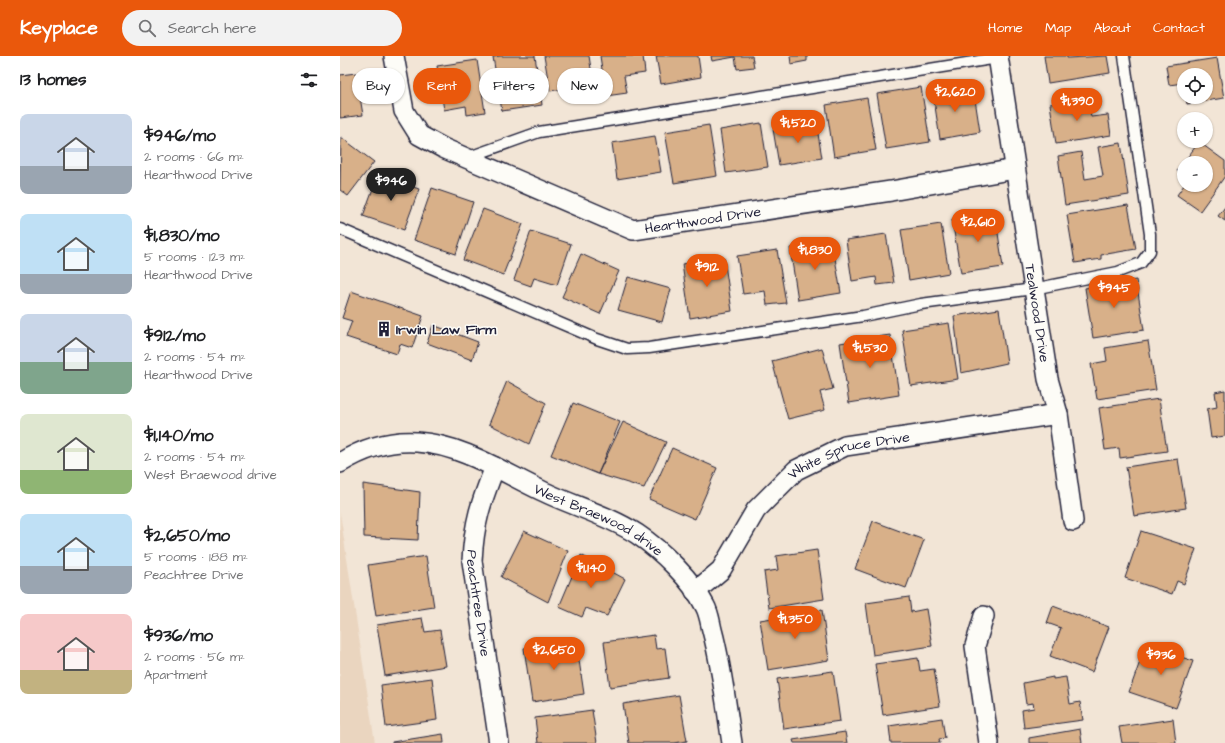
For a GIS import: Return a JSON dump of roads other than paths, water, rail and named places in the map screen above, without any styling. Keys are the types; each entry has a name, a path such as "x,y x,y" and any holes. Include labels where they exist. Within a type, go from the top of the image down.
{"street":[{"name":"Hearthwood Drive","path":"394,56 404,111 419,135 466,158 633,230 891,191 1015,169"},
{"name":"Tealwood Drive","path":"998,57 1048,379 1058,414 1073,521"},
{"name":"White Spruce Drive","path":"695,590 721,570 756,510 796,470 845,446 1058,414"},
{"name":"West Braewood drive","path":"340,463 355,453 376,445 395,442 418,442 458,451 495,467 552,496 587,509 636,534 670,562 695,590 705,607 718,652 732,743"},
{"name":"Peachtree Drive","path":"495,467 480,505 474,533 472,561 499,743"},
{"path":"984,616 975,646 990,743"}],"lane":[{"path":"340,229 590,336 627,349 649,348 863,316 921,304 1034,289 1118,272 1141,262 1150,251 1150,234 1124,56"},
{"path":"466,158 538,132 998,57"}],"place":[{"name":"Irwin Law Firm","path":"384,329"}]}
